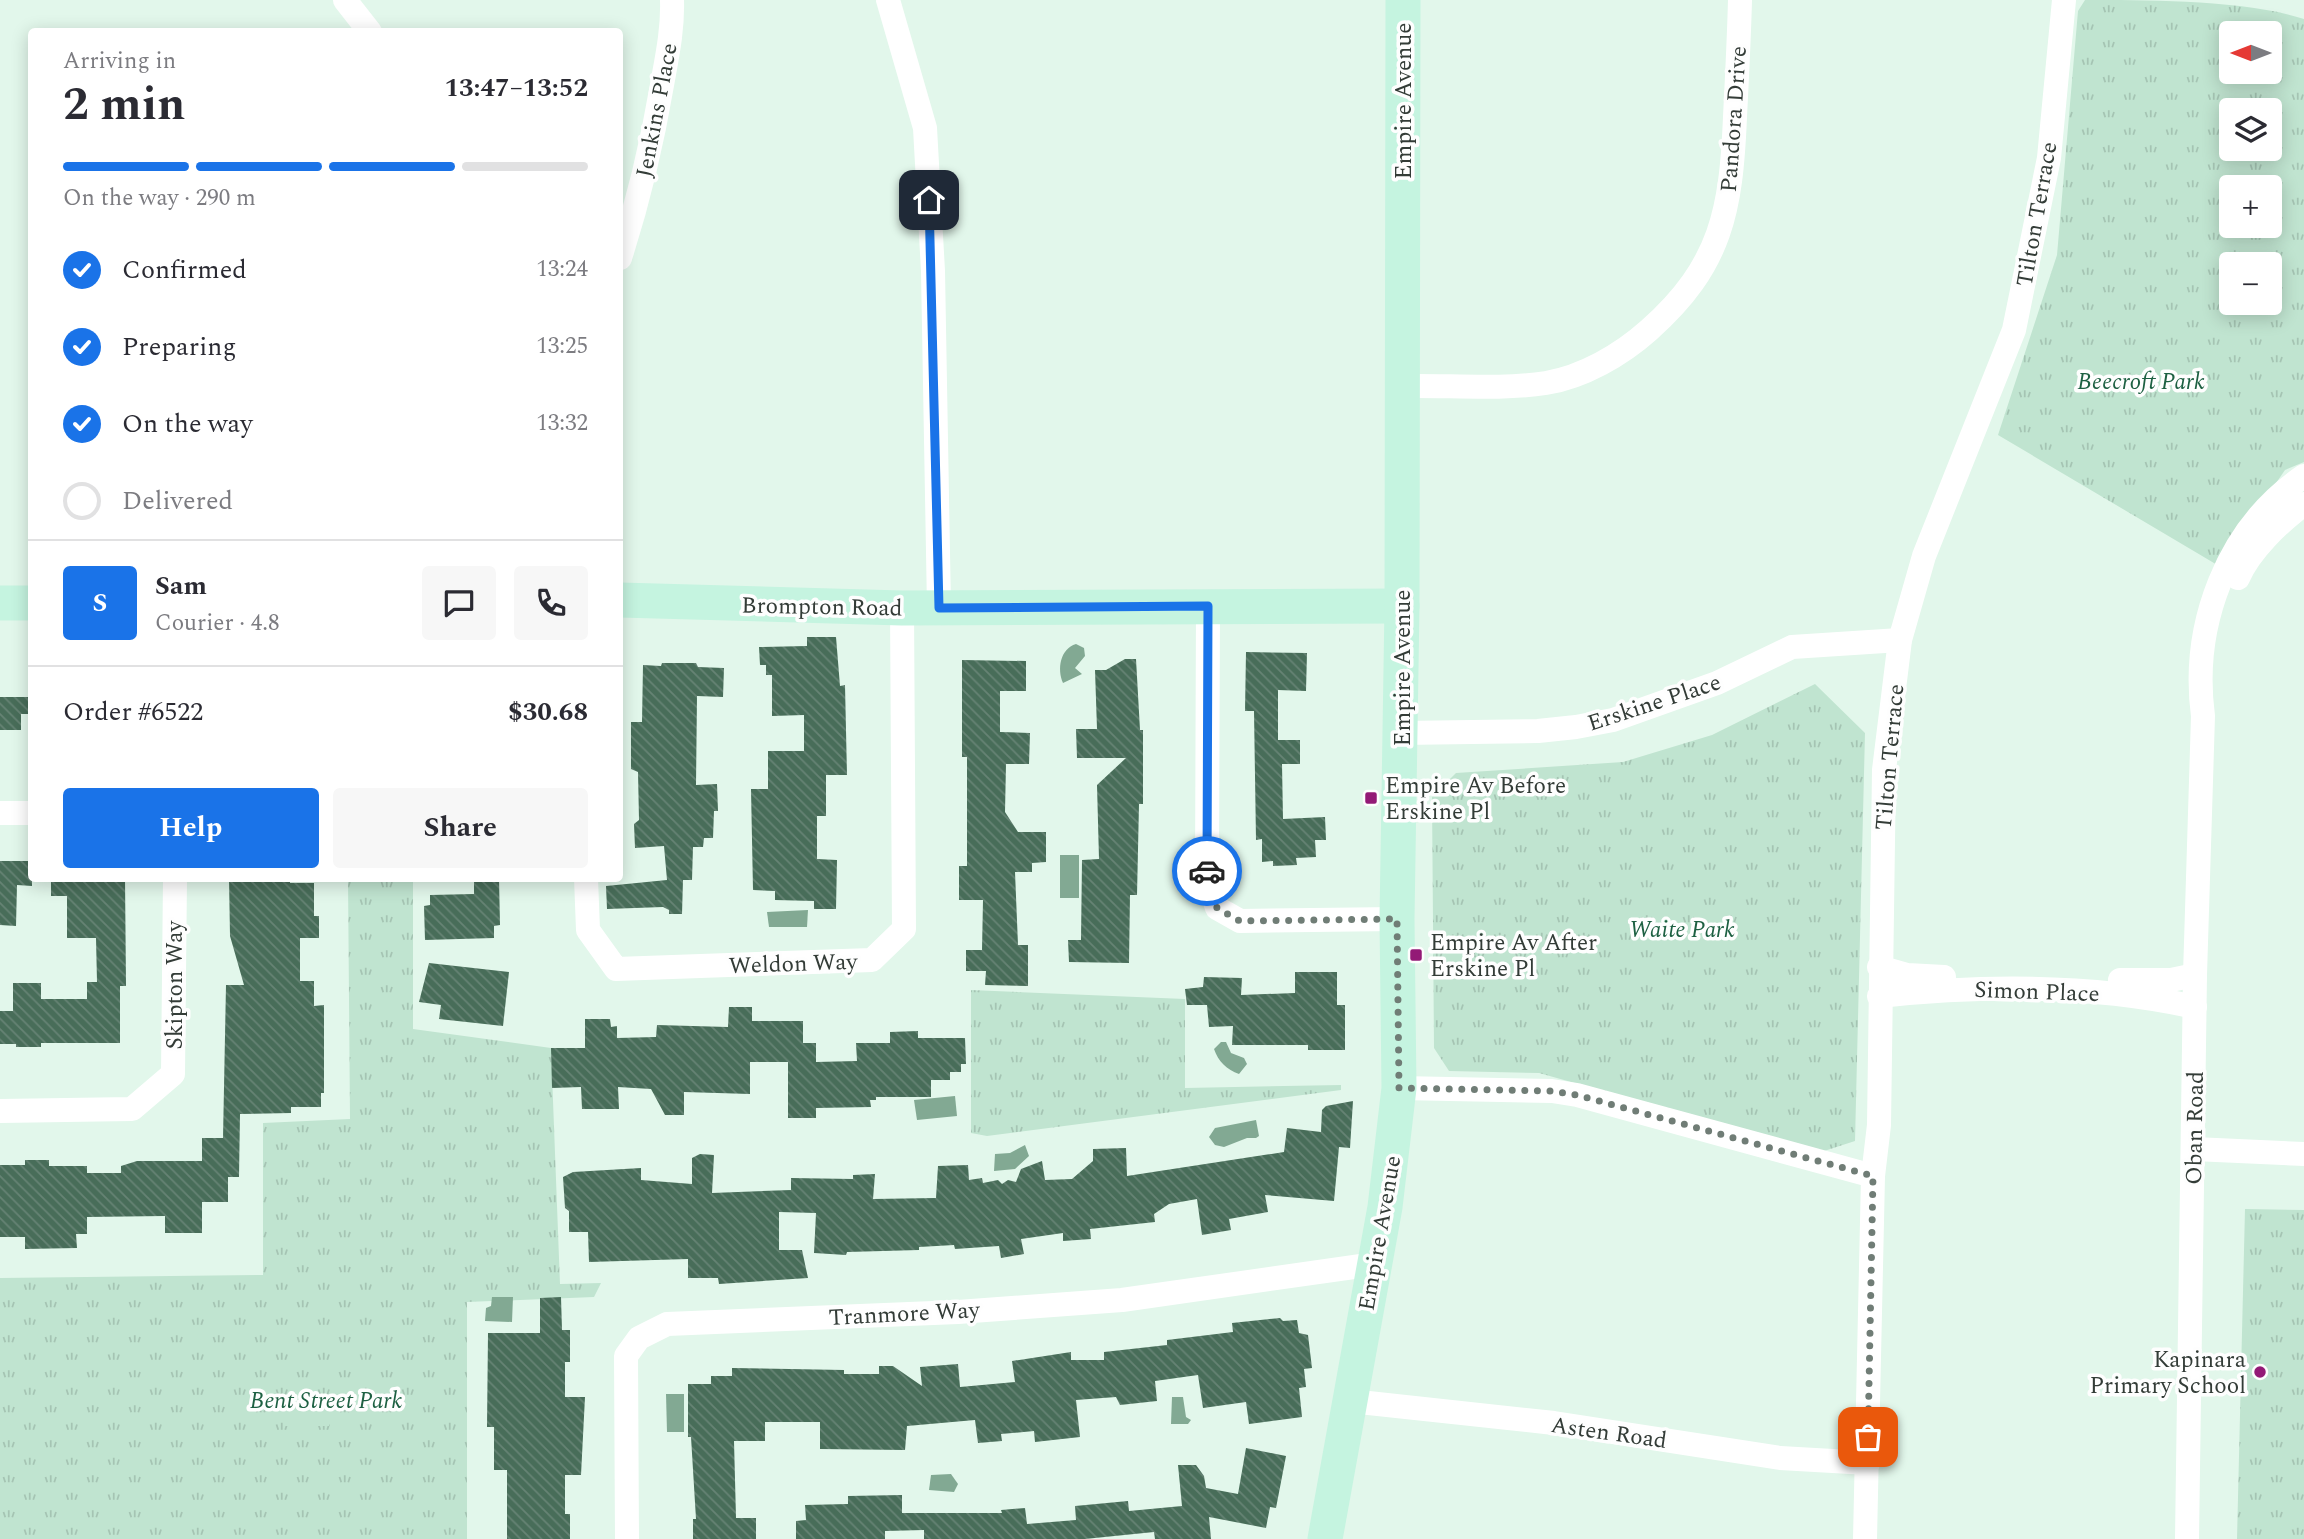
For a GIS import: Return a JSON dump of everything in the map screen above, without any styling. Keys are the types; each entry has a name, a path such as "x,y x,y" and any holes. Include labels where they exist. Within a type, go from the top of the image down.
{"street":[{"path":"345,0 367,28"},
{"name":"Jenkins Place","path":"623,248 644,176 659,105 673,24 672,0"},
{"path":"888,0 925,128 933,271 939,608"},
{"name":"Empire Avenue","path":"1325,1539 1375,1264 1392,1160 1399,1088 1397,919 1402,606 1403,0"},
{"name":"Pandora Drive","path":"1402,386 1524,384 1561,380 1619,353 1666,316 1707,261 1726,213 1732,183 1740,0"},
{"name":"Tilton Terrace","path":"1865,1539 1873,1176 1878,1125 1884,770 1900,640 1924,556 2014,330 2049,158 2064,0"},
{"name":"Oban Road","path":"2187,1539 2194,1149 2194,975 2203,716 2199,685 2212,596 2245,537 2273,503 2304,476"},
{"name":"Oban Road","path":"2203,716 2212,689 2223,611 2243,566 2288,515 2304,504"},
{"name":"Brompton Road","path":"623,600 902,608 1402,606"},
{"path":"0,603 28,603"},
{"path":"1208,606 1207,878 1217,908 1240,921 1397,919"},
{"name":"Weldon Way","path":"586,882 588,930 616,969 872,960 904,929 902,608"},
{"name":"Erskine Place","path":"1401,733 1501,733 1576,727 1613,720 1717,683 1792,647 1900,640"},
{"path":"0,813 28,813"},
{"name":"Skipton Way","path":"0,1111 132,1109 173,1074 174,882"},
{"name":"Simon Place","path":"1879,967 1925,977 2171,980 2194,975"},
{"name":"Simon Place","path":"1879,996 1972,988 2081,991 2151,997 2194,1007"},
{"path":"1399,1088 1552,1091 1577,1095 1873,1176"},
{"path":"2194,1149 2304,1154"},
{"name":"Tranmore Way","path":"627,1539 626,1356 639,1338 667,1324 958,1312 1122,1300 1375,1264"},
{"name":"Asten Road","path":"1350,1401 1554,1423 1780,1458 1868,1463"}],"green space":[{"name":"Beecroft Park","path":"2085,0 2226,5 2255,8 2304,19 2304,462 2285,470 2219,566 1998,435 2057,255 2078,11"},
{"name":"Waite Park","path":"1815,684 1865,733 1855,1141 1821,1152 1539,1073 1449,1071 1434,1048 1432,797 1456,773 1623,762 1712,735"},
{"name":"Bent Street Park","path":"348,882 413,882 413,1029 551,1048 560,1284 601,1283 594,1297 467,1302 467,1539 0,1539 0,1278 263,1275 263,1123 350,1119"},
{"path":"971,990 1185,999 1185,1088 1341,1085 1341,1090 987,1136 971,1133"},
{"name":"Kapinara Primary School","path":"2245,1209 2304,1210 2304,1539 2237,1539"},
{"path":"285,1402 329,1402 329,1426 285,1426"}],"shaded area":[{"path":"1076,644 1084,648 1085,656 1075,668 1082,674 1063,683 1061,660 1066,650"},
{"path":"1060,855 1079,855 1079,898 1060,898"},
{"path":"808,910 807,927 769,927 767,912"},
{"path":"1221,1042 1226,1042 1231,1053 1244,1058 1247,1064 1239,1074 1227,1067 1218,1057 1214,1049"},
{"path":"955,1096 957,1116 917,1120 914,1100"},
{"path":"1256,1120 1259,1136 1256,1138 1247,1138 1224,1147 1215,1145 1209,1137 1215,1128"},
{"path":"1025,1145 1029,1156 1015,1169 994,1171 995,1154 1010,1153"},
{"path":"492,1297 513,1297 512,1322 485,1321 486,1308 491,1306"},
{"path":"666,1394 684,1394 684,1432 667,1432"},
{"path":"1172,1397 1183,1397 1186,1417 1191,1420 1188,1424 1171,1424"},
{"path":"951,1474 958,1484 954,1492 929,1490 931,1475"}],"building":[{"path":"807,637 836,637 840,686 845,685 847,775 826,775 826,816 817,816 817,859 837,860 836,909 814,909 814,901 775,900 775,891 753,890 751,789 768,789 768,751 804,751 804,715 772,716 772,675 766,675 766,665 760,665 759,647 807,646"},
{"path":"1246,652 1307,653 1306,691 1278,690 1278,740 1300,740 1300,764 1282,764 1283,819 1325,817 1326,840 1315,840 1316,857 1296,858 1297,865 1273,866 1273,861 1262,862 1262,839 1256,840 1254,711 1245,711"},
{"path":"1125,659 1136,659 1140,730 1143,730 1143,804 1139,804 1137,895 1130,895 1129,963 1069,962 1068,940 1081,940 1082,860 1099,859 1097,785 1126,758 1077,758 1076,729 1097,729 1095,670 1106,670"},
{"path":"962,660 1026,661 1026,691 1000,691 1000,732 1030,733 1029,764 1006,764 1005,812 1018,832 1046,832 1046,862 1032,863 1032,872 1015,872 1018,945 1028,945 1028,986 985,985 986,971 966,971 966,950 982,950 983,900 959,900 959,866 967,866 967,757 962,757"},
{"path":"662,663 696,663 698,667 724,668 723,697 697,696 696,785 717,784 718,811 714,811 713,838 704,838 703,847 693,847 692,880 683,880 682,914 669,914 669,910 663,907 607,909 606,886 667,880 664,846 635,848 634,824 639,820 638,772 631,769 631,722 642,722 643,665 661,666"},
{"path":"0,697 28,697 28,714 21,714 21,730 0,730"},
{"path":"0,861 28,861 28,882 32,882 32,886 17,885 16,926 0,925"},
{"path":"51,882 125,882 126,986 120,986 120,1043 41,1043 41,1047 0,1044 0,1011 13,1011 13,983 41,983 41,999 87,999 87,982 97,982 96,938 67,938 67,896 51,896"},
{"path":"229,882 314,883 314,916 319,916 319,938 300,938 300,981 314,981 314,1006 324,1005 324,1093 321,1093 321,1107 291,1107 291,1113 240,1114 239,1177 228,1177 228,1202 202,1202 202,1233 165,1233 165,1216 87,1217 87,1234 76,1234 77,1248 25,1249 25,1237 0,1237 0,1165 25,1165 25,1160 49,1160 49,1166 87,1166 87,1173 121,1173 121,1166 137,1161 202,1161 202,1138 223,1138 226,985 244,985 230,936"},
{"path":"474,882 499,882 500,925 494,926 494,938 425,940 424,906 430,905 430,895 474,894"},
{"path":"429,963 509,972 503,1026 439,1019 441,1005 419,1002"},
{"path":"1295,972 1337,972 1337,1005 1345,1005 1345,1050 1308,1050 1308,1045 1232,1045 1233,1026 1209,1027 1207,1005 1187,1005 1185,989 1203,987 1204,977 1242,978 1241,995 1295,993"},
{"path":"729,1007 752,1007 752,1021 803,1021 803,1043 816,1043 816,1062 857,1061 856,1043 890,1043 890,1032 918,1031 918,1038 965,1038 966,1064 961,1064 961,1072 950,1072 950,1080 931,1080 931,1097 876,1097 876,1100 870,1100 871,1107 816,1108 816,1118 788,1118 788,1062 750,1062 750,1094 684,1092 684,1115 665,1115 651,1089 618,1087 619,1109 582,1109 581,1087 552,1088 551,1048 585,1048 585,1019 610,1019 611,1027 617,1026 617,1038 656,1037 657,1025 728,1027"},
{"path":"1353,1101 1350,1148 1339,1147 1334,1201 1265,1195 1268,1212 1229,1219 1231,1230 1202,1235 1197,1199 1169,1204 1154,1214 1155,1222 1090,1229 1091,1239 1063,1241 1063,1233 1021,1239 1024,1254 1001,1258 999,1246 955,1249 954,1245 919,1247 919,1250 847,1252 846,1255 814,1253 816,1213 779,1212 779,1250 802,1250 808,1278 719,1284 718,1278 688,1278 688,1259 589,1262 588,1232 569,1232 569,1211 565,1208 563,1177 573,1172 641,1168 641,1180 692,1184 692,1158 700,1154 714,1155 712,1193 791,1190 791,1178 853,1179 853,1175 875,1174 873,1199 936,1198 938,1166 968,1165 969,1180 982,1178 983,1183 998,1180 1002,1184 1008,1180 1016,1182 1021,1169 1042,1161 1045,1180 1072,1179 1093,1161 1093,1149 1126,1148 1127,1176 1284,1152 1287,1128 1321,1132 1322,1110 1326,1106"},
{"path":"561,1297 562,1330 570,1330 570,1362 565,1362 565,1397 585,1397 581,1475 565,1475 565,1514 570,1514 570,1539 507,1539 507,1470 494,1470 494,1427 487,1427 488,1333 540,1333 540,1298"},
{"path":"1280,1318 1283,1321 1297,1320 1299,1333 1308,1335 1312,1368 1304,1369 1306,1387 1299,1388 1302,1417 1249,1424 1246,1402 1203,1408 1198,1375 1155,1381 1157,1401 1120,1405 1116,1397 1076,1400 1080,1437 1035,1442 1034,1431 1001,1434 1002,1441 978,1443 975,1420 907,1426 905,1450 820,1449 820,1422 765,1422 765,1441 734,1441 736,1518 756,1518 756,1539 693,1539 693,1519 696,1519 691,1437 688,1437 688,1384 711,1384 711,1376 732,1376 732,1368 844,1370 844,1374 879,1374 879,1366 893,1366 922,1386 920,1367 958,1364 960,1387 1015,1382 1012,1361 1071,1352 1071,1360 1104,1360 1104,1352 1167,1345 1167,1340 1233,1332 1232,1323"},
{"path":"1246,1448 1286,1456 1276,1508 1270,1507 1266,1528 1209,1517 1211,1539 1155,1539 1154,1532 1085,1539 924,1539 924,1530 885,1531 885,1539 796,1539 796,1521 806,1520 805,1505 848,1504 848,1496 902,1495 902,1513 1002,1513 1001,1510 1025,1508 1027,1524 1076,1520 1075,1506 1128,1501 1129,1511 1182,1506 1178,1465 1196,1465 1204,1476 1206,1488 1238,1494"}],"way so far":[{"path":"1207,871 1217,908 1240,921 1397,919 1399,1088 1552,1091 1577,1095 1873,1176 1868,1437"}],"place":[{"name":"Empire Av Before Erskine Pl","path":"1371,798"},
{"name":"Empire Av After Erskine Pl","path":"1416,955"},
{"name":"Kapinara Primary School","path":"2260,1372"}],"route":[{"path":"929,200 933,271 939,608 1208,606 1207,871"}]}
